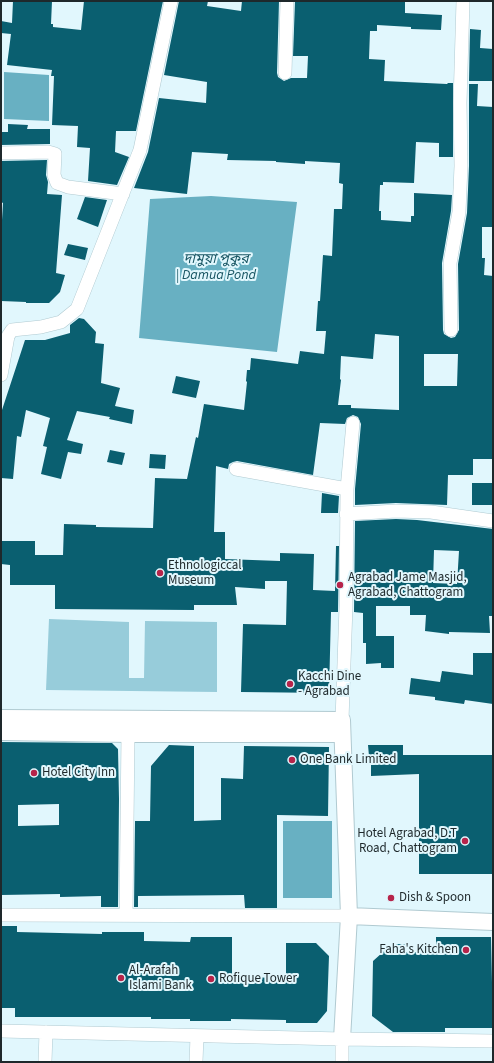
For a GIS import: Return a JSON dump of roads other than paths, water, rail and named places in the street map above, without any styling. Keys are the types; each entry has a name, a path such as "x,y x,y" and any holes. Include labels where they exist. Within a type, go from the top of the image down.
{"street":[{"path":"1,375 8,336 12,330 41,327 61,322 77,309 140,150 171,1"},
{"path":"285,73 288,1"},
{"path":"451,330 450,264 459,212 461,166 460,103 464,1"},
{"path":"1,153 48,152 55,154 54,175 57,183 68,187 123,194"},
{"path":"342,1062 349,916 342,727 346,606 346,514 353,423"},
{"path":"236,469 347,489"},
{"path":"346,514 396,511 431,512 493,521"},
{"path":"1,718 342,727"},
{"path":"1,732 128,734 342,727"},
{"path":"126,915 128,734"},
{"path":"1,915 349,916 493,922"},
{"path":"1,1031 493,1041"},
{"path":"45,1062 46,1032"},
{"path":"196,1062 197,1036"}],"water":[{"path":"4,72 49,75 49,121 4,119"},
{"name":"দামুয়া পুকুর | Damua Pond","path":"211,196 297,202 277,352 139,338 150,199"},
{"path":"283,821 332,821 332,898 283,898"}],"place":[{"name":"Ethnologiccal Museum","path":"160,573"},
{"name":"Agrabad Jame Masjid, Agrabad, Chattogram","path":"340,585"},
{"name":"Kacchi Dine - Agrabad","path":"290,684"},
{"name":"One Bank Limited","path":"292,760"},
{"name":"Hotel City Inn","path":"34,773"},
{"name":"Hotel Agrabad, D.T Road, Chattogram","path":"465,841"},
{"name":"Dish & Spoon","path":"391,898"},
{"name":"Faha's Kitchen","path":"466,950"},
{"name":"Al-Arafah Islami Bank","path":"121,978"},
{"name":"Rofique Tower","path":"211,979"}]}
